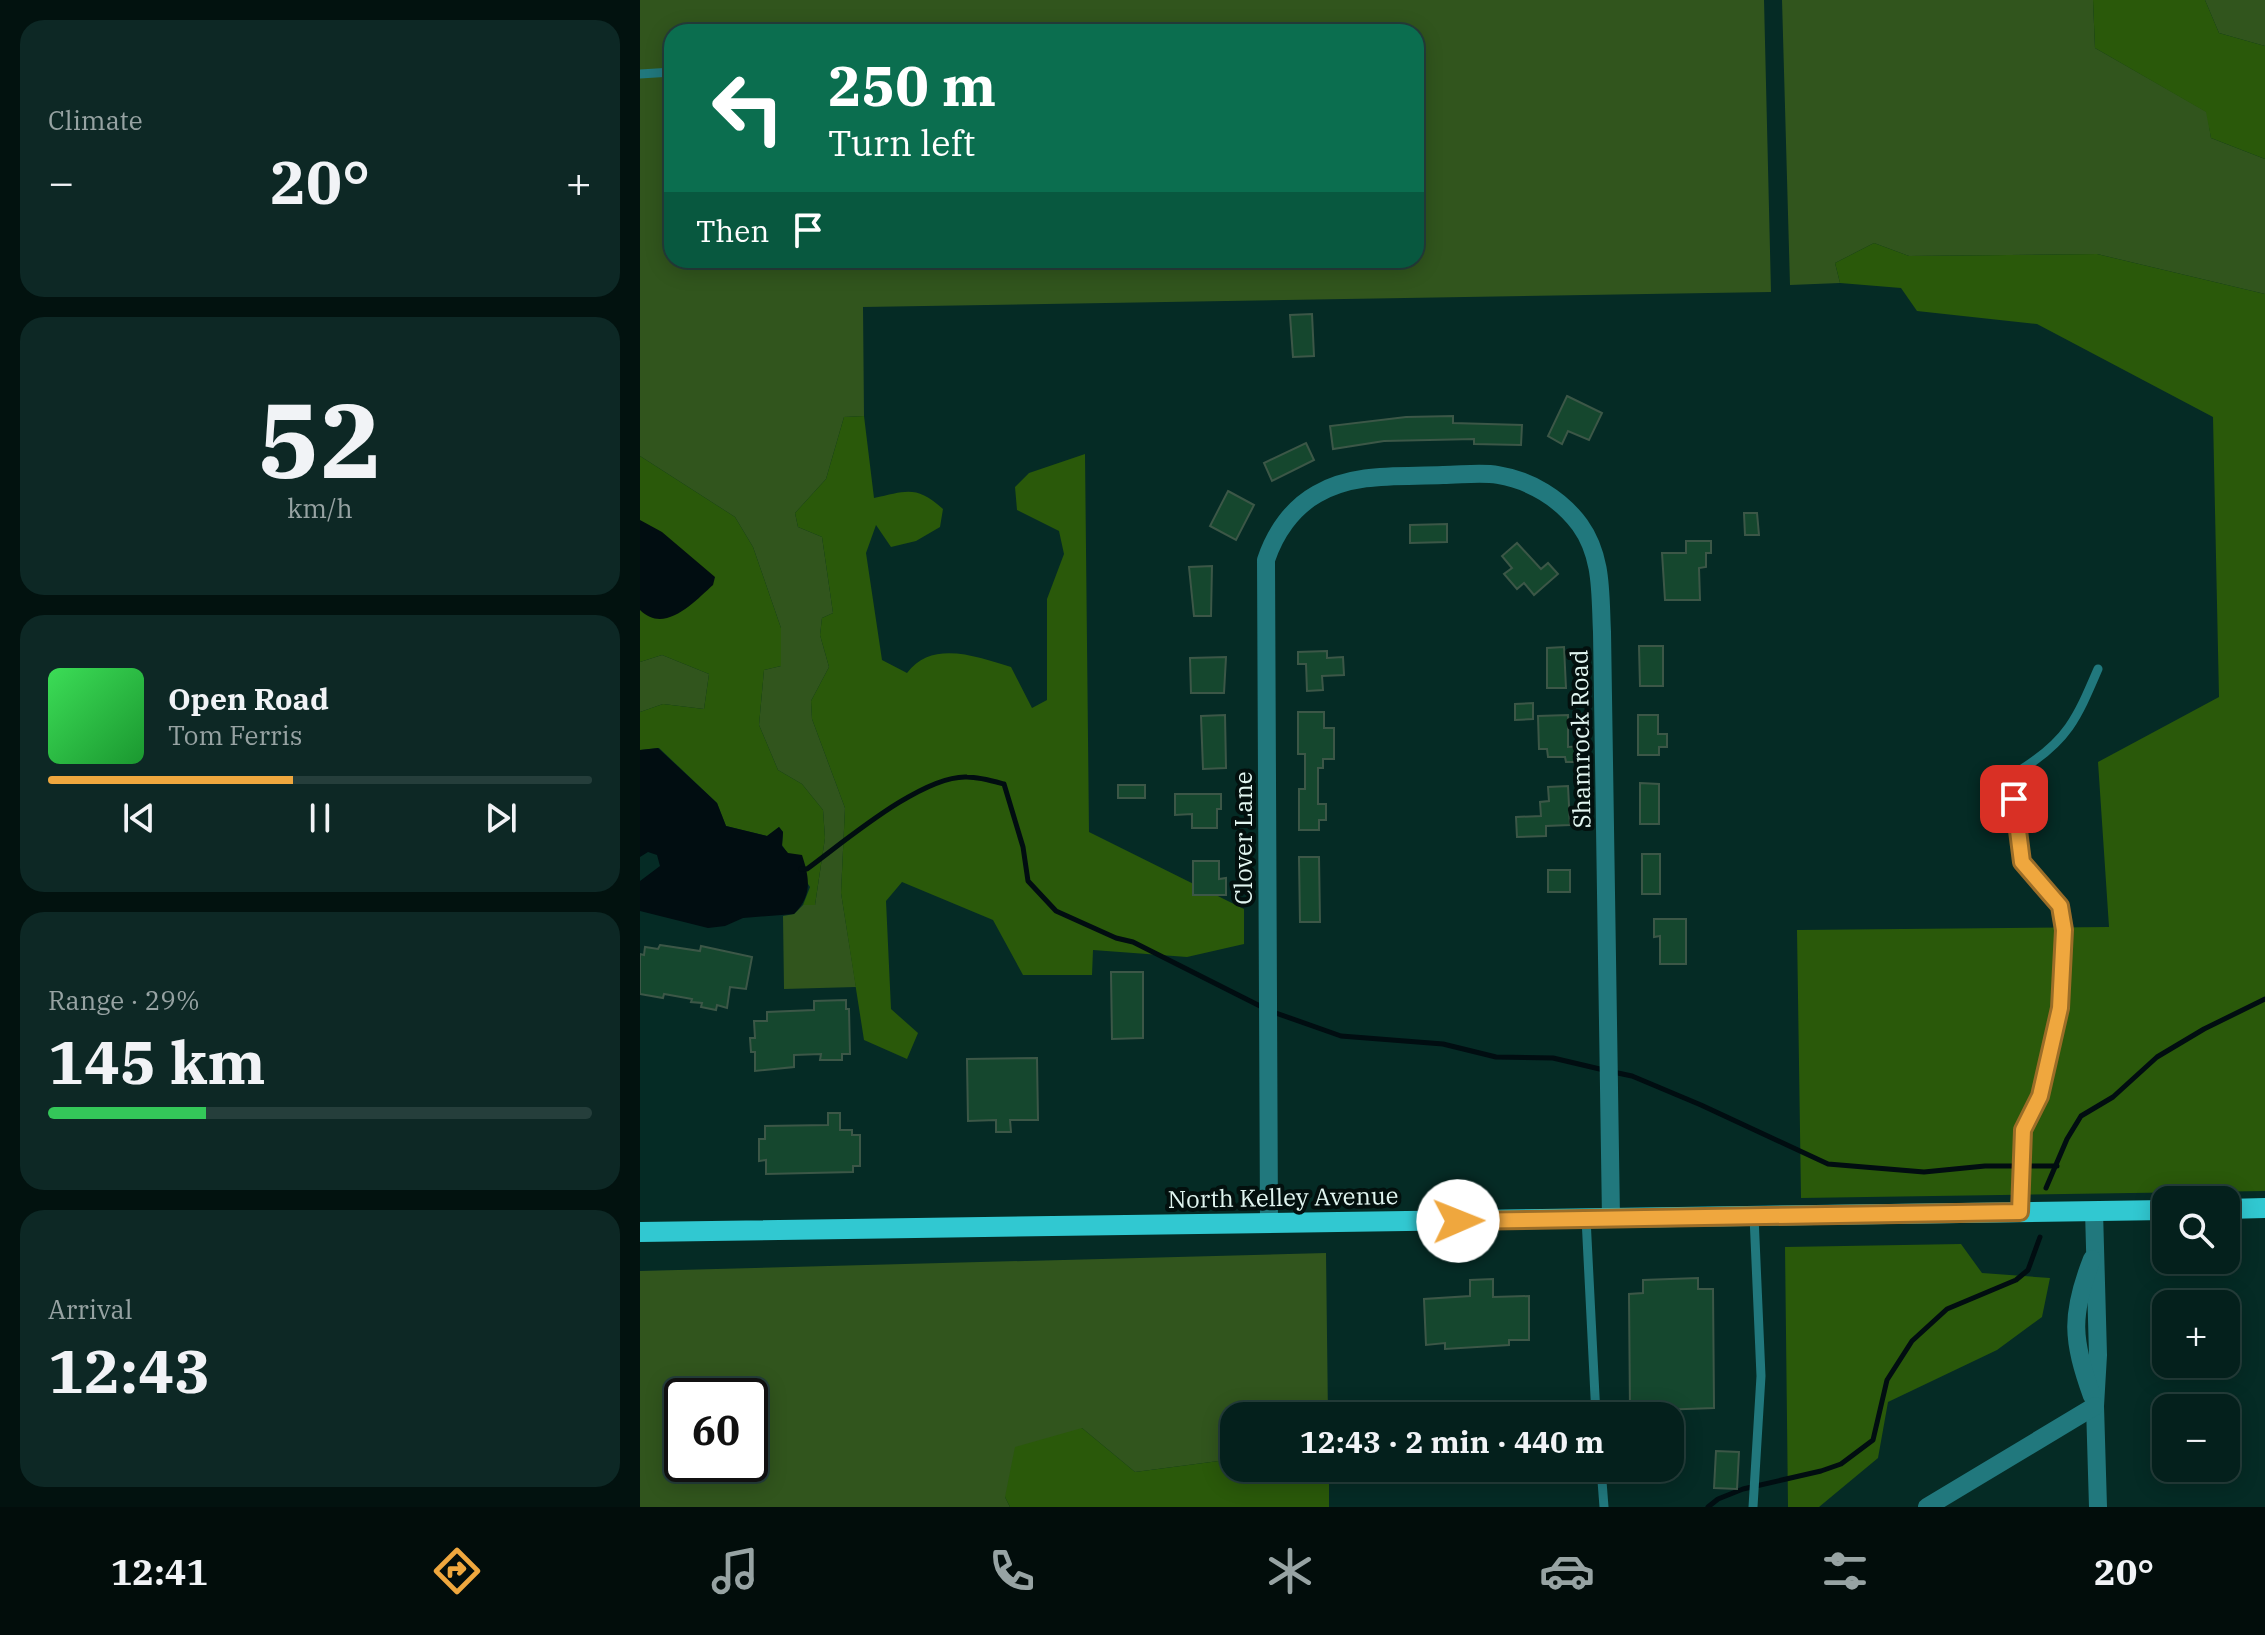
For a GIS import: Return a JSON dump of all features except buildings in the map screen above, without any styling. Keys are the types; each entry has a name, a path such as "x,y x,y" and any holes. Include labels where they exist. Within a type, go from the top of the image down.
{"main road":[{"path":"2240,1209 2265,1208"},
{"name":"North Kelley Avenue","path":"640,1232 2152,1210"}],"street":[{"name":"Shamrock Road","path":"1337,485 1375,477 1482,474 1516,480 1538,488 1567,511 1579,524 1598,561 1602,632 1611,1218"},
{"name":"Clover Lane","path":"1269,1223 1266,560 1277,533 1292,514 1317,494 1337,485"},
{"path":"2094,1211 2098,1507"},
{"path":"1927,1507 2095,1406"}],"lane":[{"path":"640,74 664,72"},
{"path":"2020,1212 2023,1130 2040,1096 2060,1008 2064,930 2060,906 2022,862 2014,799 2022,769 2048,753 2067,733 2098,669"},
{"path":"1753,1507 1761,1376 1754,1216"},
{"path":"1586,1218 1595,1402"},
{"path":"1602,1482 1604,1507"}],"green space":[{"path":"640,0 1764,0 1771,292 863,307 864,416 844,417 826,479 795,513 798,527 822,537 833,613 822,618 820,635 829,667 811,701 812,719 845,808 841,893 856,987 784,989 783,916 794,914 803,905 815,905 825,838 823,810 802,784 778,770 759,725 764,670 781,666 781,628 753,547 735,517 640,456"},
{"path":"1782,0 2093,0 2095,48 2207,112 2211,138 2265,159 2265,294 2097,254 1909,256 1874,243 1835,263 1840,283 1790,285"},
{"path":"2093,0 2205,0 2219,33 2265,46 2265,159 2211,138 2206,112 2095,48"},
{"path":"2205,0 2265,0 2265,46 2219,33"},
{"path":"1874,243 1909,256 2097,254 2265,294 2265,1191 2240,1191 2240,1186 2152,1186 2152,1193 1801,1198 1797,930 2109,927 2098,762 2219,697 2213,417 2037,324 1917,311 1901,288 1840,283 1835,263"},
{"path":"864,416 874,498 895,493 918,493 943,509 940,527 916,541 891,547 876,525 866,553 882,660 907,673 929,656 942,654 970,656 1011,667 1032,708 1047,700 1047,599 1064,554 1059,531 1017,510 1015,487 1029,473 1085,454 1089,832 1244,909 1244,944 1187,957 1093,950 1092,975 1023,975 993,920 902,882 886,901 891,1009 918,1033 907,1059 864,1040 841,893 845,808 812,719 811,701 829,667 820,635 822,618 833,613 822,537 798,527 795,513 826,479 844,417"},
{"path":"640,456 735,517 753,547 781,628 781,666 764,670 759,725 778,770 802,784 823,810 825,838 815,905 803,905 810,887 782,845 783,832 779,827 767,836 726,826 717,803 659,748 640,750 640,712 663,704 704,709 709,674 662,655 640,662"},
{"path":"662,655 709,674 704,709 663,704 640,712 640,662"},
{"path":"1961,1244 1982,1273 2050,1278 2042,1317 1997,1350 1888,1402 1878,1458 1819,1507 1788,1507 1785,1247"},
{"path":"1326,1253 1328,1402 1220,1402 1220,1461 1135,1472 1082,1428 1005,1497 1010,1507 640,1507 640,1271"},
{"path":"1082,1428 1135,1472 1220,1461 1220,1482 1329,1482 1329,1507 1010,1507 1005,1497 1015,1447"}],"shaded area":[{"path":"640,520 662,532 715,577 713,585 698,599 669,617 650,617 640,610"},
{"path":"658,748 717,803 726,826 767,836 779,827 783,832 782,846 788,853 802,855 808,887 804,901 794,914 743,918 725,926 708,928 640,911 640,881 660,866 657,855 648,852 640,857 640,750"}],"waterway":[{"path":"801,869 807,869 884,812 928,787 949,779 967,777 1004,784 1023,847 1028,881 1056,911 1116,938 1133,942 1264,1008"},
{"path":"2046,1188 2067,1139 2081,1116 2113,1097 2157,1057 2204,1029 2265,999"},
{"path":"1273,1012 1341,1036 1443,1044 1496,1057 1553,1058 1604,1070"},
{"path":"1613,1072 1632,1076 1701,1105 1828,1164 1924,1172 1985,1166 2057,1166"},
{"path":"1708,1507 1718,1499 1743,1489 1841,1464 1873,1440 1887,1380 1912,1341 1947,1309 2016,1280 2028,1270 2040,1237"}],"route":[{"path":"1458,1221 2020,1212 2023,1130 2040,1096 2060,1008 2064,930 2060,906 2022,862 2014,799"}]}
